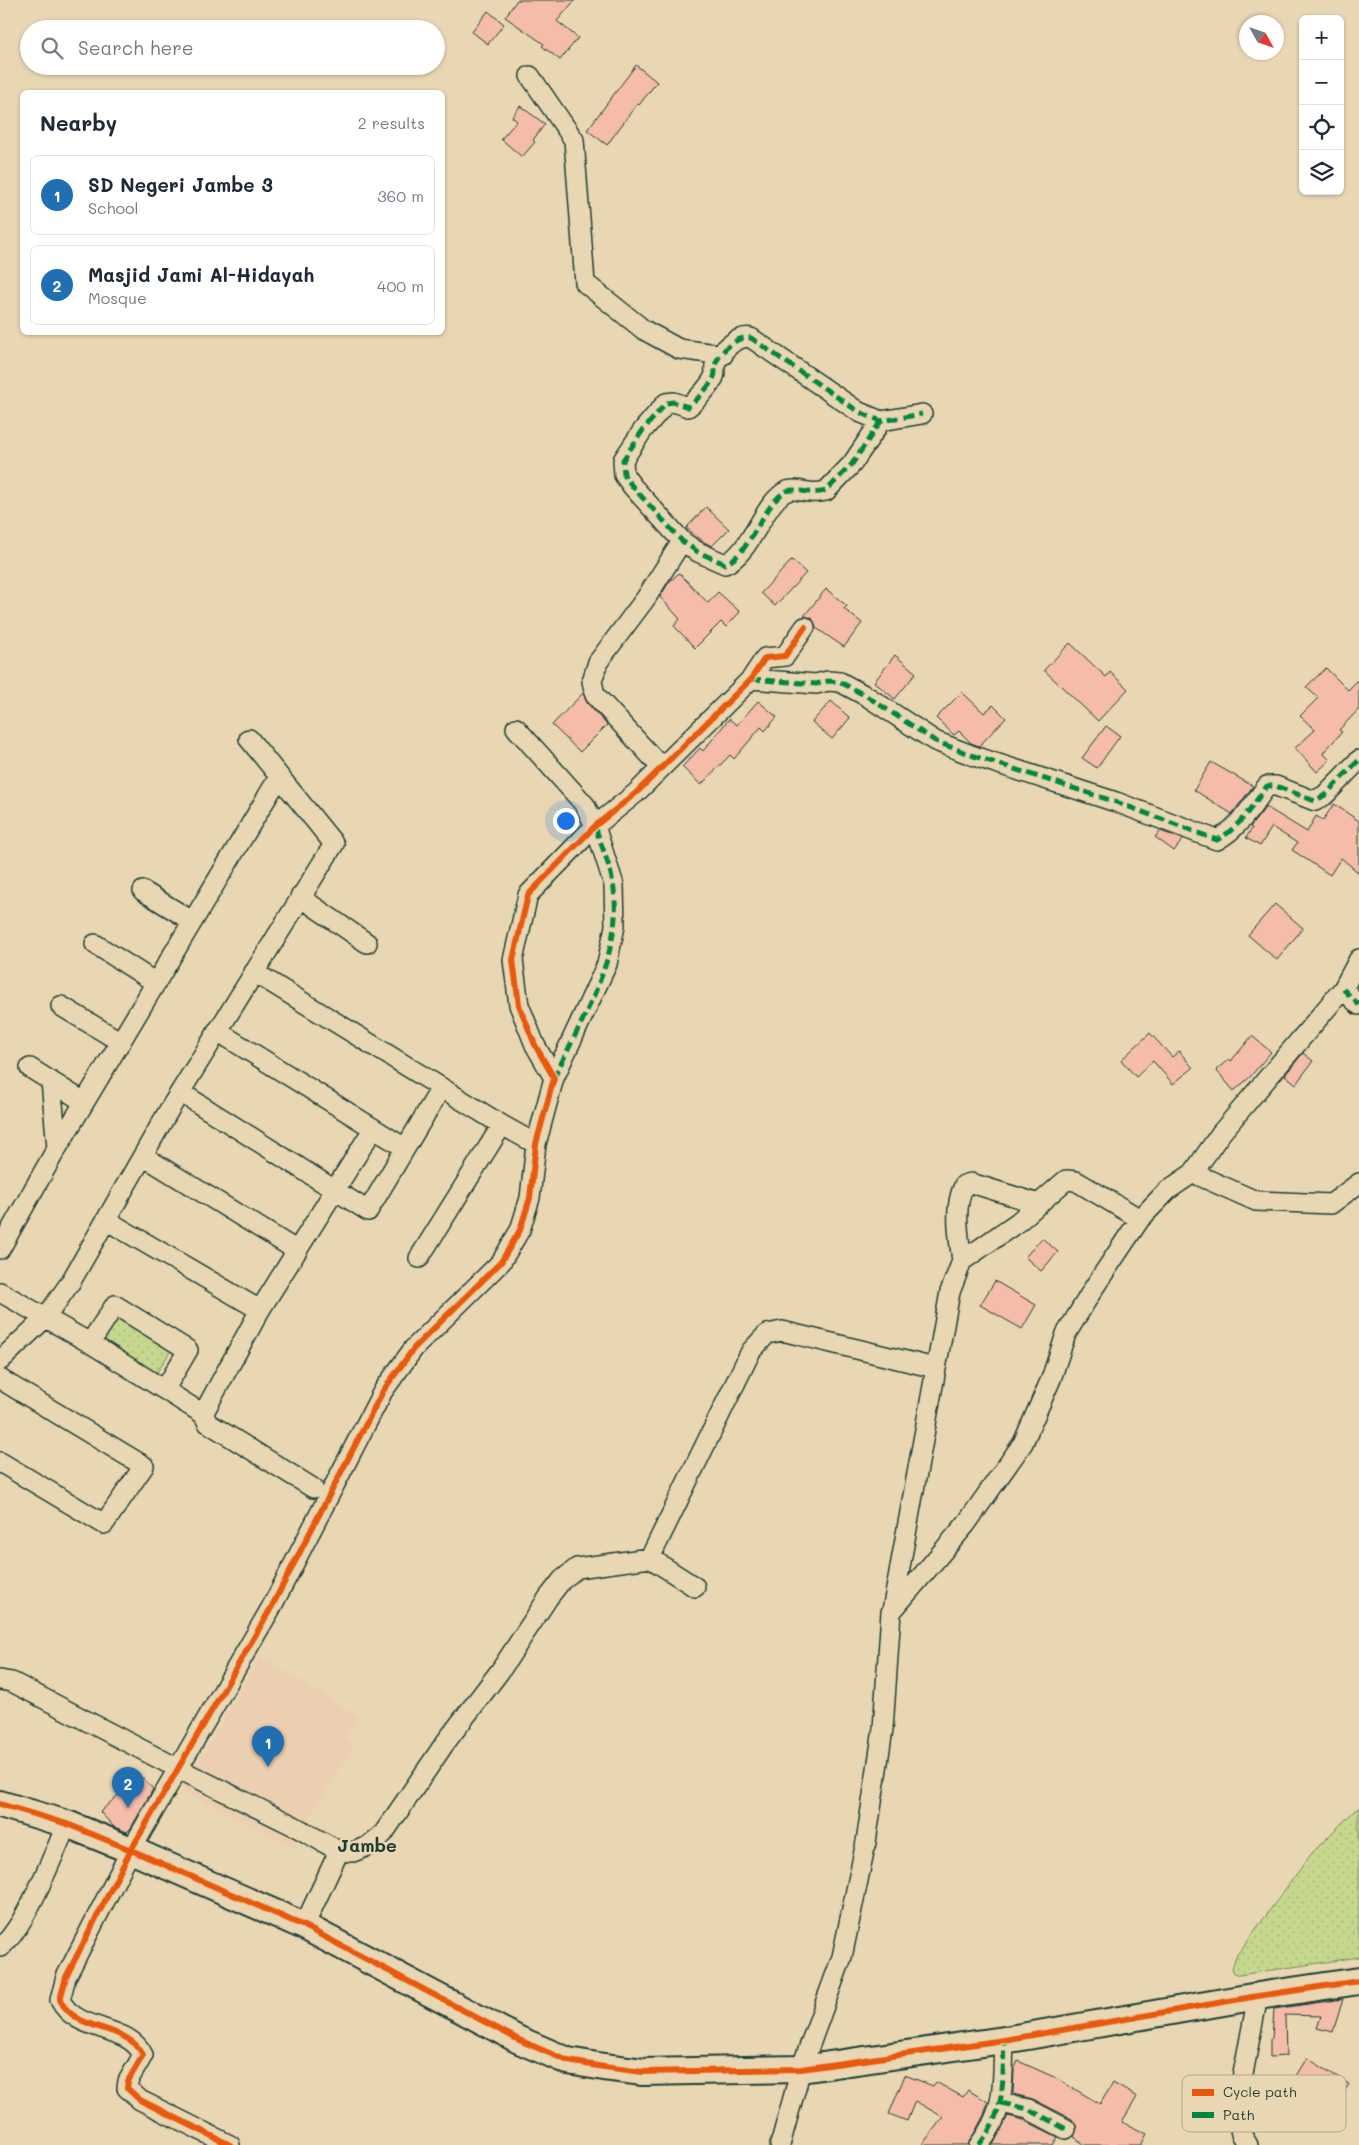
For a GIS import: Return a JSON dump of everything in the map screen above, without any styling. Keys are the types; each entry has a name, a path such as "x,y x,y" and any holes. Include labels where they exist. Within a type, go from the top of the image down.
{"street":[{"path":"530,76 574,140 585,282 644,330 679,349 723,354"},
{"path":"881,421 852,464 826,491 789,490 780,495 747,542 731,561 725,564 698,552 682,541 624,475 623,460 643,430 666,403 674,402 688,407 694,402 714,376 716,365 723,354 735,340 744,337 751,338 858,412 881,421 922,414"},
{"path":"661,767 595,695 592,681 598,662 646,598 682,541"},
{"path":"554,1078 519,1006 513,960 528,895 595,826 636,793 751,679 767,656 785,656 805,627"},
{"path":"751,679 816,684 828,681 840,682 868,697 935,741 974,756 1116,802 1217,840 1228,834 1243,818 1267,786 1276,786 1315,801 1325,795 1359,760"},
{"path":"230,2145 133,2095 128,2088 128,2081 143,2055 140,2048 132,2040 73,2017 60,2000 66,1976 131,1850 271,1608 383,1391 414,1348 501,1262 520,1230 530,1198 536,1144 554,1078 607,964 615,926 614,885 595,826 585,805 516,728"},
{"path":"0,1361 46,1317 70,1283 180,1092 334,844 249,739"},
{"path":"0,1249 84,1102 279,777"},
{"path":"143,891 192,921"},
{"path":"300,897 367,943"},
{"path":"95,944 156,983"},
{"path":"892,1612 966,1524 1023,1443 1052,1380 1066,1334 1095,1286 1140,1219 1168,1190 1193,1173 1221,1133 1343,989 1359,959"},
{"path":"254,972 441,1088 536,1144"},
{"path":"1343,989 1359,1005"},
{"path":"61,1006 121,1042"},
{"path":"217,1031 405,1148"},
{"path":"30,1068 84,1102"},
{"path":"51,1081 57,1148"},
{"path":"180,1092 368,1211 441,1088"},
{"path":"419,1258 502,1125"},
{"path":"203,1414 260,1310 373,1129"},
{"path":"142,1156 296,1250"},
{"path":"1193,1173 1256,1201 1331,1204 1359,1183"},
{"path":"962,1262 1011,1228 1066,1180 1076,1180 1140,1219"},
{"path":"780,2145 801,2069 842,1957 866,1842 884,1729 892,1612 950,1292 962,1262 957,1226 959,1195 964,1185 971,1183 1039,1204"},
{"path":"106,1220 260,1310"},
{"path":"0,1292 46,1317 165,1389 203,1414 208,1423 313,1488"},
{"path":"90,1343 114,1304 188,1350 165,1389"},
{"path":"650,1558 750,1351 767,1334 782,1331 935,1368"},
{"path":"0,1379 144,1466 104,1524 0,1462"},
{"path":"0,1680 12,1682 179,1769 294,1826 339,1851 353,1852 368,1846 382,1834 445,1743 500,1671 548,1598 562,1580 577,1568 650,1558 694,1587"},
{"path":"0,1804 67,1824 304,1926 519,2040 568,2060 643,2072 801,2069 1004,2040 1258,1996 1359,1981"},
{"path":"0,1947 6,1943 29,1908 67,1824"},
{"path":"304,1926 339,1851"},
{"path":"1243,2075 1258,1996"},
{"path":"979,2145 993,2125 1001,2103 1004,2040"},
{"path":"1001,2103 1028,2109 1066,2129"},
{"path":"1240,2132 1248,2145"}],"shaded area":[{"path":"261,1656 358,1716 345,1738 355,1743 292,1847 181,1791"}],"green space":[{"path":"120,1313 173,1347 154,1377 102,1343"},
{"path":"1359,1808 1359,1957 1239,1975 1234,1973 1232,1968 1236,1956 1312,1853"}],"building":[{"path":"517,0 575,0 557,21 578,38 560,60 542,46 544,44 505,17"},
{"path":"488,11 504,24 488,44 472,32"},
{"path":"636,65 657,82 639,105 637,104 607,145 587,130"},
{"path":"520,106 545,124 533,140 535,142 522,157 501,139 517,121 512,117"},
{"path":"706,507 729,529 712,546 686,528"},
{"path":"792,560 806,573 775,606 761,593"},
{"path":"679,573 708,603 718,592 740,612 726,627 721,622 695,648 674,626 680,619 660,597 669,582"},
{"path":"826,589 847,606 844,609 862,623 844,647 816,628 812,618 804,616"},
{"path":"1070,643 1106,677 1110,672 1128,689 1098,721 1044,670"},
{"path":"895,655 916,673 895,699 874,682"},
{"path":"1326,668 1348,690 1359,679 1359,709 1339,730 1342,732 1323,753 1330,760 1317,772 1295,748 1315,730 1300,716 1318,698 1306,687"},
{"path":"962,692 984,713 993,705 1006,718 979,746 971,743 959,731 954,735 936,718"},
{"path":"583,693 587,703 607,725 580,752 552,725"},
{"path":"758,701 777,717 765,731 761,727 734,759 730,755 701,785 682,767 700,748 703,751 729,719 737,725"},
{"path":"831,701 850,718 832,739 812,722"},
{"path":"1106,726 1120,736 1097,768 1082,758"},
{"path":"1211,762 1253,786 1232,814 1194,790"},
{"path":"1334,804 1359,821 1359,873 1341,858 1330,875 1292,850 1297,843 1272,827 1260,846 1246,838 1252,828 1250,827 1266,807 1307,832 1316,816 1323,820"},
{"path":"1160,831 1183,839 1174,851 1155,837"},
{"path":"1275,904 1303,928 1277,960 1248,935"},
{"path":"1150,1033 1172,1057 1179,1051 1193,1068 1173,1084 1153,1061 1136,1077 1121,1060"},
{"path":"1252,1036 1271,1052 1250,1077 1234,1091 1216,1070 1229,1059 1231,1061"},
{"path":"1303,1053 1313,1061 1296,1084 1285,1075"},
{"path":"1042,1238 1058,1252 1041,1271 1025,1257"},
{"path":"995,1281 1036,1305 1022,1329 980,1305"},
{"path":"143,1778 153,1789 131,1828 127,1832 114,1827 100,1812 133,1781 136,1784"},
{"path":"1343,1999 1333,2032 1317,2028 1321,2016 1285,2015 1286,2056 1270,2057 1270,2038 1272,2038 1274,2009"},
{"path":"1307,2058 1334,2075 1296,2075"},
{"path":"1018,2061 1054,2077 1100,2104 1113,2083 1137,2097 1122,2122 1147,2134 1141,2145 1085,2145 1074,2137 1077,2128 1072,2119 1033,2099 1013,2094 1014,2070"},
{"path":"905,2075 933,2086 936,2082 963,2097 968,2090 988,2102 984,2115 968,2145 922,2145 943,2117 915,2101 907,2121 889,2114"},
{"path":"1008,2116 1024,2120 1058,2137 1053,2145 993,2145"}],"marked path":[{"path":"881,421 852,464 826,491 787,491 771,505 742,550 725,564 698,552 682,541 624,475 623,460 643,430 666,403 674,402 688,407 695,401 712,381 715,375 715,365 721,354 740,339 751,338 859,412 881,421 922,414"},
{"path":"751,679 816,684 828,681 840,682 868,697 935,741 974,756 1116,802 1217,840 1239,823 1267,786 1276,786 1315,801 1325,795 1359,760"},
{"path":"554,1078 588,1009 607,959 613,934 615,909 612,877 595,826"},
{"path":"1343,989 1359,1005"},
{"path":"979,2145 988,2132 999,2107 1003,2082 1004,2040"},
{"path":"1001,2103 1028,2109 1066,2129"}],"cycle path":[{"path":"230,2145 140,2100 127,2088 128,2081 143,2055 136,2045 126,2038 115,2032 90,2024 68,2011 60,2000 66,1977 131,1850 271,1608 383,1391 414,1348 501,1262 520,1230 530,1198 536,1144 554,1078 535,1045 519,1005 513,960 528,895 595,826 636,793 751,679 765,658 785,656 805,627"},
{"path":"0,1804 67,1824 131,1850 304,1926 519,2040 568,2061 604,2067 643,2072 801,2069 1004,2040 1258,1996 1359,1981"}],"place":[{"name":"SD Negeri Jambe 3","path":"268,1767"},
{"name":"Masjid Jami Al-Hidayah","path":"128,1808"}],"district":[{"name":"Jambe","path":"367,1845"}]}
